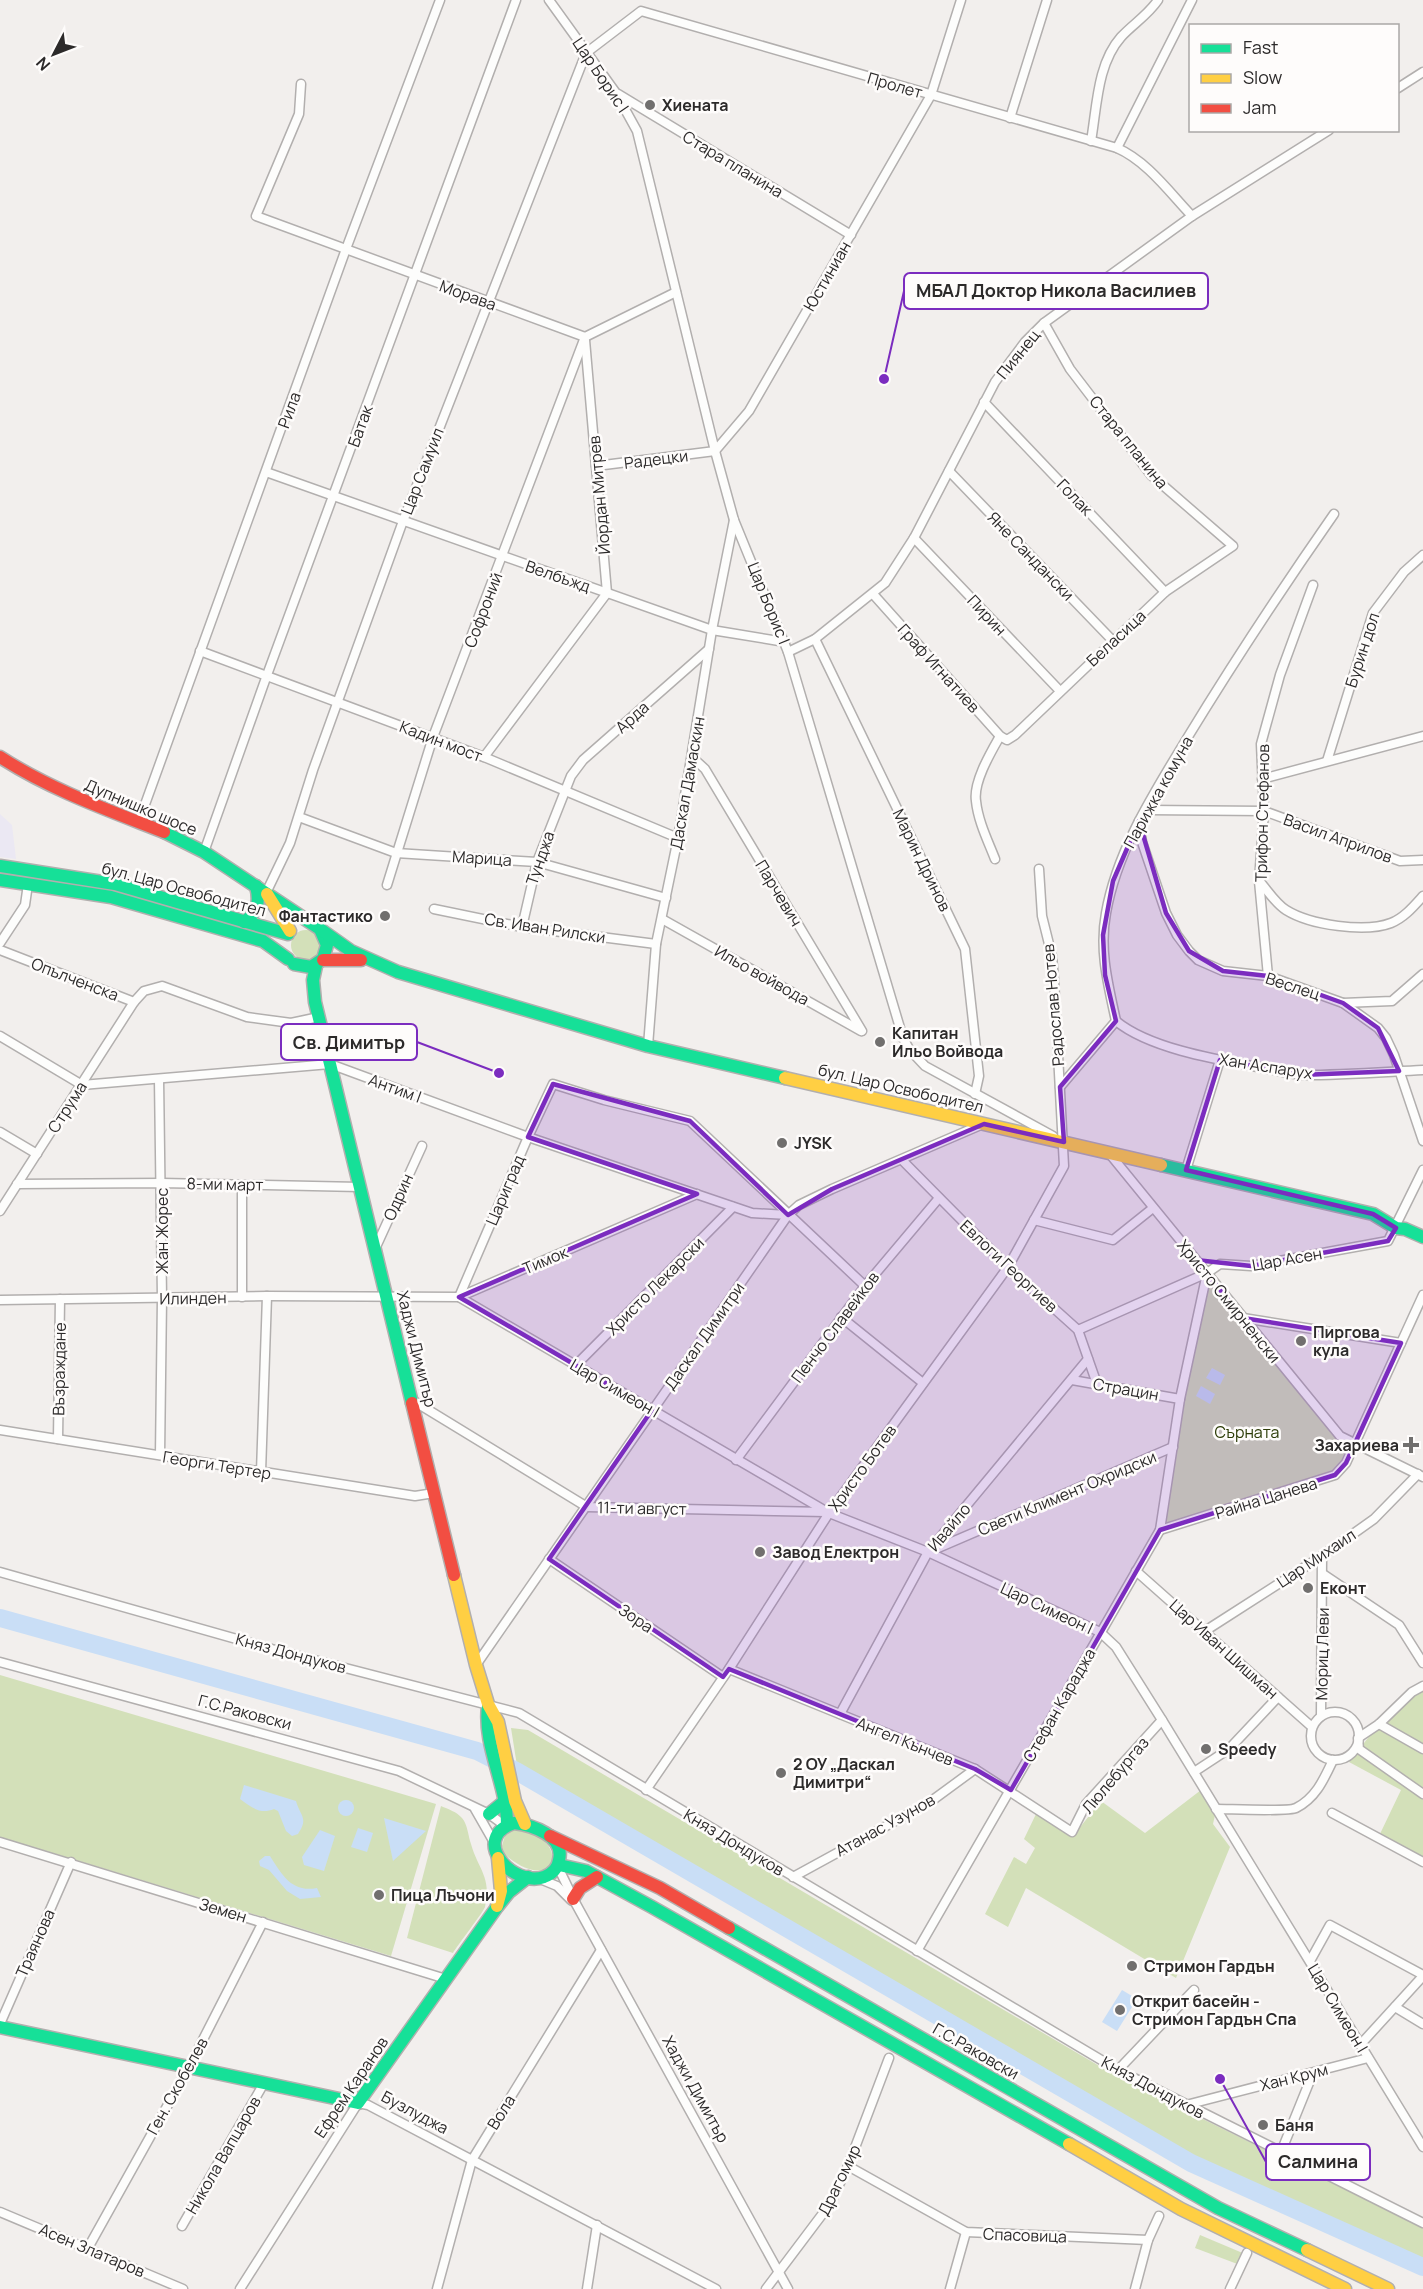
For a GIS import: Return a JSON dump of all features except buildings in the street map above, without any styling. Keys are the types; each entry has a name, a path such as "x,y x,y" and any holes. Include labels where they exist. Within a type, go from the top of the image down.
{"street":[{"name":"Рила","path":"139,821 346,249 440,0"},
{"name":"Батак","path":"204,852 516,0"},
{"name":"Цар Борис I","path":"549,0 616,93 637,131 734,520 785,642 903,1038 909,1049 925,1066 1064,1142"},
{"name":"Юстиниан","path":"715,451 749,411 931,95 961,0"},
{"path":"1010,117 1047,0"},
{"path":"1091,141 1103,69 1109,54 1121,38 1158,0"},
{"path":"1117,148 1192,0"},
{"name":"Пролет","path":"586,53 641,11 1117,148 1129,153 1140,162 1192,216"},
{"name":"Цар Самуил","path":"261,889 283,860 337,702 403,521 586,53"},
{"path":"1399,87 1423,72"},
{"name":"Морава","path":"300,84 299,114 256,216 585,337"},
{"name":"Стара планина","path":"616,93 851,235"},
{"name":"Пиянец","path":"788,652 815,639 873,594 894,570 914,538 984,402 1008,363 1044,323 1192,216 1326,132"},
{"path":"585,337 676,292"},
{"name":"Стара планина","path":"1044,323 1070,369 1152,475 1233,546"},
{"name":"Йордан Митрев","path":"585,337 607,593"},
{"name":"Софроний","path":"387,885 433,737 585,337"},
{"name":"Голак","path":"984,402 1165,592"},
{"name":"Радецки","path":"596,466 715,451"},
{"name":"Яне Сандански","path":"949,471 1113,641"},
{"name":"Велбъжд","path":"267,472 712,630 785,642"},
{"name":"Парижка комуна","path":"1116,1021 1105,975 1103,935 1113,881 1139,821 1210,700 1334,514"},
{"name":"Даскал Дамаскин","path":"648,1046 656,944 693,758 708,649 734,520"},
{"name":"Пирин","path":"914,538 1060,692"},
{"name":"Беласица","path":"995,859 979,815 975,795 986,762 1004,738 1060,692 1165,592 1233,546"},
{"name":"Бурин дол","path":"1327,761 1373,613 1404,572 1423,555"},
{"name":"Трифон Стефанов","path":"1268,976 1259,881 1264,811 1261,744 1280,675 1313,585"},
{"path":"484,757 607,593"},
{"name":"Граф Игнатиев","path":"873,594 1004,738"},
{"name":"Марин Дринов","path":"815,639 965,949 979,1076 975,1094"},
{"name":"Арда","path":"564,791 571,776 583,760 708,649"},
{"name":"Кадин мост","path":"200,651 433,737 678,838"},
{"path":"1262,779 1423,736"},
{"name":"Дупнишко шосе","path":"0,757 39,781 139,821 204,852 317,927 340,945 372,962"},
{"name":"Парчевич","path":"693,758 705,769 862,1031"},
{"name":"Тунджа","path":"522,927 537,862 564,791"},
{"name":"Васил Априлов","path":"1147,810 1264,811 1400,861 1423,860"},
{"name":"Марица","path":"299,817 396,853 537,862 666,898"},
{"name":"Веслец","path":"1139,821 1142,842 1166,913 1176,934 1189,951 1198,960 1223,971 1268,976 1343,1003 1378,1028 1386,1038 1423,1141"},
{"name":"бул. Цар Освободител","path":"0,866 115,884 289,933"},
{"name":"Радослав Нотев","path":"1039,868 1042,916 1052,956 1064,1142"},
{"name":"бул. Цар Освободител","path":"0,880 111,897 220,927 263,941 291,961"},
{"path":"1259,881 1284,909 1301,918 1323,924 1375,927 1384,925 1411,909 1423,896"},
{"path":"0,943 25,905 28,884"},
{"path":"244,922 258,911 261,889"},
{"path":"261,889 289,933"},
{"name":"Св. Иван Рилски","path":"434,909 522,927 656,944"},
{"name":"Ильо войвода","path":"662,920 862,1031"},
{"path":"301,925 317,927 328,942 328,948 313,980 315,1002 307,982 291,961 284,945 289,933 301,925"},
{"name":"Опълченска","path":"0,950 134,1002 144,992 162,986 247,1017 291,1023 319,1017"},
{"path":"291,961 307,968 320,963 350,958 372,962"},
{"name":"бул. Цар Освободител","path":"372,962 502,1004 648,1046 1372,1214 1396,1228 1405,1229 1423,1237"},
{"path":"1343,1003 1392,1001 1423,974"},
{"name":"Струма","path":"0,1211 134,1002"},
{"name":"Хаджи Димитър","path":"315,1002 510,1801"},
{"path":"1060,1087 1116,1021"},
{"name":"Хан Аспарух","path":"1116,1021 1148,1040 1220,1060 1301,1075 1423,1070"},
{"path":"0,1036 82,1085"},
{"path":"1186,1170 1220,1060"},
{"name":"Антим I","path":"82,1085 330,1064 528,1137 733,1207 752,1213 788,1215"},
{"name":"Жан Жорес","path":"159,1079 162,1183 160,1455"},
{"name":"Цариград","path":"459,1297 553,1084 604,1100 690,1121 788,1215"},
{"name":"Даскал Димитри","path":"476,1665 788,1215 799,1205 832,1189 984,1124"},
{"path":"0,1132 37,1154"},
{"name":"Христо Ботев","path":"646,1790 729,1669 829,1513 1008,1267 1064,1166 1064,1142"},
{"name":"Одрин","path":"375,1249 422,1146"},
{"name":"Христо Смирненски","path":"1109,1153 1340,1436 1421,1475"},
{"name":"Евлоги Георгиев","path":"902,1161 1008,1267 1078,1330 1097,1384"},
{"path":"1423,1170 1396,1228 1402,1235 1423,1245"},
{"name":"8-ми март","path":"17,1184 162,1183 360,1187"},
{"path":"242,1185 242,1297"},
{"name":"Тимок","path":"386,1295 459,1297 697,1194"},
{"name":"Пенчо Славейков","path":"736,1460 865,1286 939,1198"},
{"name":"Христо Лекарски","path":"576,1365 733,1207"},
{"path":"1034,1220 1113,1240 1153,1208"},
{"path":"788,1215 865,1286"},
{"name":"Цар Асен","path":"1078,1330 1207,1273 1220,1264 1251,1266 1388,1241 1396,1228"},
{"name":"Стефан Караджа","path":"917,1951 1160,1530 1180,1399 1207,1273"},
{"name":"Илинден","path":"0,1300 386,1295"},
{"name":"Райна Цанева","path":"1160,1530 1335,1475 1346,1463 1423,1295"},
{"path":"261,1472 267,1296"},
{"name":"Цар Симеон I","path":"459,1297 829,1513 928,1552 1100,1632 1116,1647 1162,1720 1423,2147"},
{"name":"Възраждане","path":"58,1439 60,1299"},
{"path":"841,1317 923,1383"},
{"path":"1413,1317 1423,1323"},
{"path":"1243,1318 1401,1343"},
{"name":"Ивайло","path":"840,1714 928,1552 1088,1359"},
{"name":"Страцин","path":"1072,1380 1180,1399"},
{"name":"11-ти август","path":"412,1400 587,1507 829,1513"},
{"name":"Георги Тертер","path":"0,1430 415,1496 434,1493"},
{"name":"Свети Климент Охридски","path":"928,1552 1173,1448"},
{"name":"Цар Михаил","path":"1205,1631 1322,1556 1374,1519 1421,1475"},
{"name":"Мориц Леви","path":"1321,1716 1322,1556"},
{"name":"Зора","path":"549,1560 723,1677"},
{"name":"Цар Иван Шишман","path":"1137,1571 1312,1727"},
{"name":"Княз Дондуков","path":"0,1572 272,1649 519,1713 1118,2070 1423,2223"},
{"path":"1323,1574 1399,1625 1423,1663"},
{"name":"Г.С.Раковски","path":"0,1662 399,1771 489,1814 505,1825"},
{"name":"Ангел Кънчев","path":"729,1669 975,1769 1011,1790 1072,1832"},
{"path":"1423,1686 1412,1692 1379,1724 1358,1738 1353,1752 1347,1757 1333,1760 1319,1754 1311,1742 1312,1727 1321,1716 1335,1712 1350,1718 1358,1730 1358,1738 1359,1749 1423,1794"},
{"path":"1194,1772 1229,1749 1278,1697"},
{"name":"Люлебургаз","path":"1072,1832 1086,1804 1162,1720"},
{"path":"1379,1724 1423,1749"},
{"path":"1216,1809 1294,1809 1309,1799 1322,1783 1333,1760"},
{"name":"Атанас Узунов","path":"793,1877 930,1802 975,1769"},
{"path":"495,1844 496,1837 505,1825 510,1801"},
{"path":"489,1814 510,1801"},
{"path":"510,1801 525,1824"},
{"path":"475,1808 495,1844 501,1891 497,1907"},
{"path":"1332,1812 1423,1862"},
{"path":"505,1825 525,1824 550,1836 559,1849 559,1866 551,1874 533,1878"},
{"name":"Г.С.Раковски","path":"550,1836 660,1888 1218,2208 1388,2289"},
{"name":"Земен","path":"0,1842 446,1979"},
{"path":"498,1858 513,1870 558,1886 574,1902 580,1888 597,1877"},
{"name":"Траянова","path":"0,2026 71,1862"},
{"name":"Хаджи Димитър","path":"559,1866 574,1902 788,2289"},
{"name":"Г.С.Раковски","path":"559,1866 586,1871 993,2100 1181,2210 1345,2289"},
{"name":"Ефрем Каранов","path":"240,2289 358,2103 497,1907 509,1892 533,1878"},
{"name":"Ген. Скобелев","path":"88,2248 189,2067 263,1922"},
{"path":"1310,1961 1330,1925 1423,1976 1360,2045"},
{"name":"Вола","path":"437,2289 472,2160 601,1950"},
{"path":"1118,2070 1194,1990"},
{"path":"1395,2007 1423,2024"},
{"name":"Бузлуджа","path":"0,2026 368,2105 716,2289"},
{"name":"Драгомир","path":"766,2289 830,2204 848,2166 889,2058"},
{"name":"Хан Крум","path":"1186,2105 1368,2058"},
{"path":"1281,2152 1313,2073"},
{"name":"Никола Вапцаров","path":"182,2226 264,2083"},
{"name":"Спасовица","path":"848,2166 966,2232 1148,2240"},
{"name":"Асен Златаров","path":"0,2212 183,2289"},
{"path":"1135,2289 1148,2240 1159,2216"},
{"path":"587,2289 597,2225"},
{"path":"950,2289 966,2232"},
{"path":"1230,2289 1247,2253"}],"highlighted area":[{"path":"1139,821 1166,913 1189,951 1223,971 1268,976 1343,1003 1378,1028 1399,1071 1301,1075 1220,1060 1186,1170 1373,1214 1396,1228 1388,1241 1251,1266 1196,1260 1243,1318 1401,1343 1346,1463 1335,1475 1160,1530 1011,1790 975,1769 729,1669 723,1677 549,1559 652,1410 459,1297 697,1194 528,1137 553,1084 690,1121 788,1215 832,1189 984,1124 1064,1142 1060,1087 1116,1021 1105,975 1103,935 1113,881"}],"shaded area":[{"path":"0,814 12,825 16,859 0,857"}],"green space":[{"path":"306,930 317,934 321,945 317,956 306,960 295,956 291,945 295,934"},
{"name":"Сърната","path":"1207,1273 1340,1436 1355,1443 1335,1475 1160,1530"},
{"path":"0,1675 436,1804 391,1956 0,1837"},
{"path":"1423,1686 1423,1860 1379,1836 1401,1790 1349,1762 1379,1724"},
{"path":"511,1728 528,1730 1118,2077 1423,2228 1423,2267 1191,2163 518,1772"},
{"path":"1201,1790 1215,1815 1213,1824 1230,1847 1176,1978 1026,1888 1008,1927 985,1914 1014,1857 1026,1864 1035,1848 1024,1839 1036,1814 1073,1836 1101,1801 1145,1833"},
{"path":"441,1806 458,1814 464,1821 487,1888 485,1907 453,1953 407,1938"},
{"path":"514,1829 533,1834 545,1842 551,1852 552,1861 547,1868 537,1870 522,1866 504,1854 502,1846 506,1832"},
{"path":"1200,2235 1245,2254 1240,2265 1195,2248"}],"water":[{"path":"1212,1368 1225,1375 1220,1385 1206,1378"},
{"path":"1201,1386 1215,1394 1210,1404 1196,1396"},
{"path":"244,1785 296,1801 303,1817 303,1824 298,1834 292,1836 286,1831 278,1811 274,1809 260,1811 240,1799"},
{"path":"346,1800 352,1802 354,1808 352,1814 346,1816 340,1814 338,1808 340,1802"},
{"path":"384,1818 426,1831 393,1861"},
{"path":"358,1828 373,1833 367,1852 351,1847"},
{"path":"320,1830 335,1836 324,1871 304,1865 302,1857"},
{"path":"265,1856 270,1856 279,1870 294,1885 308,1889 317,1888 321,1897 300,1899 287,1891 269,1870 260,1866 259,1861"},
{"name":"Открит басейн - Стримон Гардън Спа","path":"1122,1990 1137,1999 1117,2031 1102,2022"}],"waterway":[{"path":"0,1618 477,1751 518,1772 1191,2163 1423,2267"}],"traffic: fast":[{"path":"164,832 204,852 320,929 327,945 323,959 311,967 294,964"},
{"path":"0,866 115,884 288,934"},
{"path":"0,880 111,897 263,941 288,959"},
{"path":"244,922 257,906 256,886"},
{"path":"320,929 351,951 398,972 648,1046 785,1078"},
{"path":"316,966 313,980 315,1002 412,1403"},
{"path":"1161,1165 1373,1214 1396,1228 1405,1229 1423,1237"},
{"path":"488,1706 489,1736 503,1794 507,1824"},
{"path":"489,1814 505,1801"},
{"path":"514,1823 538,1829 546,1833 557,1844 560,1852 558,1863 550,1874 532,1878 519,1875 500,1860 495,1850 495,1839 501,1830 514,1823"},
{"path":"559,1865 586,1871 652,1907 1069,2144"},
{"path":"0,2027 358,2103 497,1907 509,1892 528,1877"},
{"path":"729,1928 1218,2208 1307,2250"}],"traffic: slow":[{"path":"267,894 290,931"},
{"path":"785,1078 1161,1165"},
{"path":"454,1575 476,1665 488,1704 498,1722 515,1801 525,1824"},
{"path":"497,1906 501,1891 498,1858"},
{"path":"1069,2144 1181,2209 1345,2289"},
{"path":"1307,2250 1388,2289"}],"traffic: jam":[{"path":"0,757 39,780 164,832"},
{"path":"323,960 361,960"},
{"path":"412,1403 454,1575"},
{"path":"550,1836 660,1888 729,1928"},
{"path":"573,1899 580,1888 597,1877"}],"place":[{"name":"Хиената","path":"650,105"},
{"name":"МБАЛ Доктор Никола Василиев","path":"884,379"},
{"name":"Фантастико","path":"385,916"},
{"name":"Капитан Ильо Войвода","path":"880,1042"},
{"name":"Св. Димитър","path":"499,1073"},
{"name":"JYSK","path":"782,1143"},
{"name":"Пиргова кула","path":"1301,1341"},
{"name":"Захариева","path":"1411,1445"},
{"name":"Завод Електрон","path":"760,1552"},
{"name":"Еконт","path":"1308,1588"},
{"name":"Speedy","path":"1206,1749"},
{"name":"2 ОУ „Даскал Димитри“","path":"781,1773"},
{"name":"Пица Лъчони","path":"379,1895"},
{"name":"Стримон Гардън","path":"1132,1966"},
{"name":"Открит басейн - Стримон Гардън Спа","path":"1120,2010"},
{"name":"Салмина","path":"1220,2079"},
{"name":"Баня","path":"1263,2125"}]}
